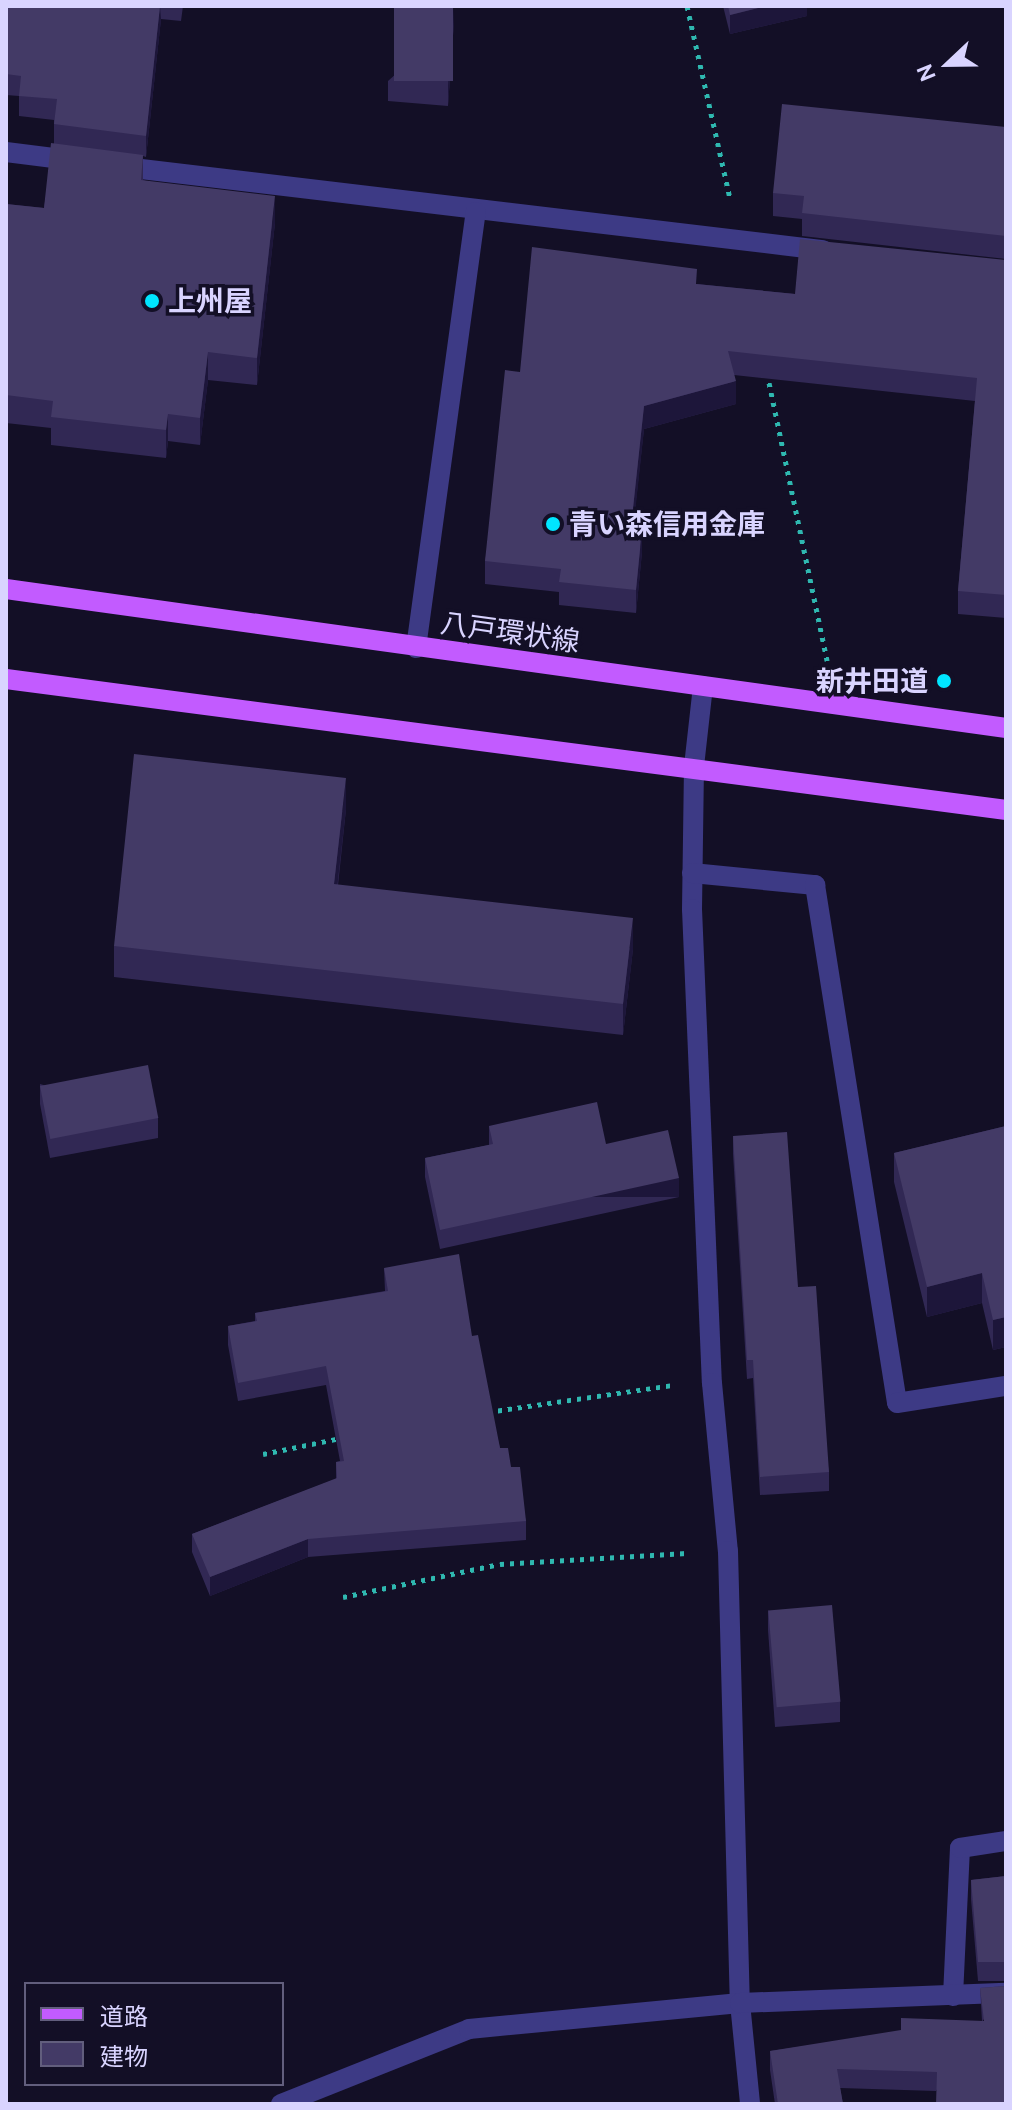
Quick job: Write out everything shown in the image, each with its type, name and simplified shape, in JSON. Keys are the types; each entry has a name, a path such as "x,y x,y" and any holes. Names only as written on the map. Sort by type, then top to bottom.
{"main road":[{"name":"八戸環状線","path":"6,589 1006,728"},
{"path":"6,679 365,729 694,766 1006,810"}],"street":[{"path":"6,152 476,212 849,253"},
{"path":"416,648 476,212"},
{"path":"703,686 694,766 692,873 712,1383 728,1551 740,2003 750,2104"},
{"path":"692,873 815,885 897,1403 1006,1386"},
{"path":"953,1996 960,1848 1006,1841"},
{"path":"281,2104 469,2029 740,2003 1006,1993"}],"path":[{"path":"687,6 739,240"},
{"path":"765,362 828,666"},
{"path":"475,1415 629,1388 712,1383"},
{"path":"263,1454 354,1435"},
{"path":"343,1597 500,1564 728,1551"}],"building":[{"path":"6,6 160,6 146,136 54,124 57,99 19,96 21,76 6,74"},
{"path":"394,6 453,6 453,81 394,81"},
{"path":"728,6 766,6 730,15"},
{"path":"782,104 1006,127 1006,236 802,213 804,196 773,193"},
{"name":"上州屋","path":"51,143 143,155 141,180 275,196 257,358 208,352 200,418 168,414 166,430 51,417 53,401 6,395 6,204 44,208"},
{"path":"800,239 1006,260 1006,595 958,591 977,378 728,351 736,381 644,406 631,527 642,529 636,590 559,582 561,569 485,561 505,370 520,372 532,247 697,269 696,284 795,294"},
{"path":"134,754 346,778 334,884 633,918 623,1004 114,946"},
{"path":"148,1065 158,1118 50,1139 40,1086"},
{"path":"597,1102 606,1144 668,1130 679,1178 440,1230 425,1158 493,1144 489,1126"},
{"path":"1006,1126 1006,1317 993,1320 982,1273 927,1287 894,1153"},
{"path":"787,1132 798,1287 816,1286 829,1472 760,1477 753,1360 747,1360 733,1136"},
{"path":"459,1254 472,1336 478,1335 500,1448 508,1448 511,1467 520,1467 526,1521 308,1539 210,1577 192,1534 337,1478 336,1462 344,1461 326,1366 238,1383 228,1326 257,1321 255,1313 388,1291 384,1268"},
{"path":"832,1605 840,1702 777,1707 768,1611"},
{"path":"1006,1876 1006,1962 978,1962 971,1880"},
{"path":"1006,1986 1006,2104 936,2104 937,2072 837,2069 843,2104 778,2104 770,2051 901,2030 901,2018 984,2021 980,1988"}],"place":[{"name":"上州屋","path":"152,301"},
{"name":"青い森信用金庫","path":"553,524"},
{"name":"新井田道","path":"944,681"}]}
